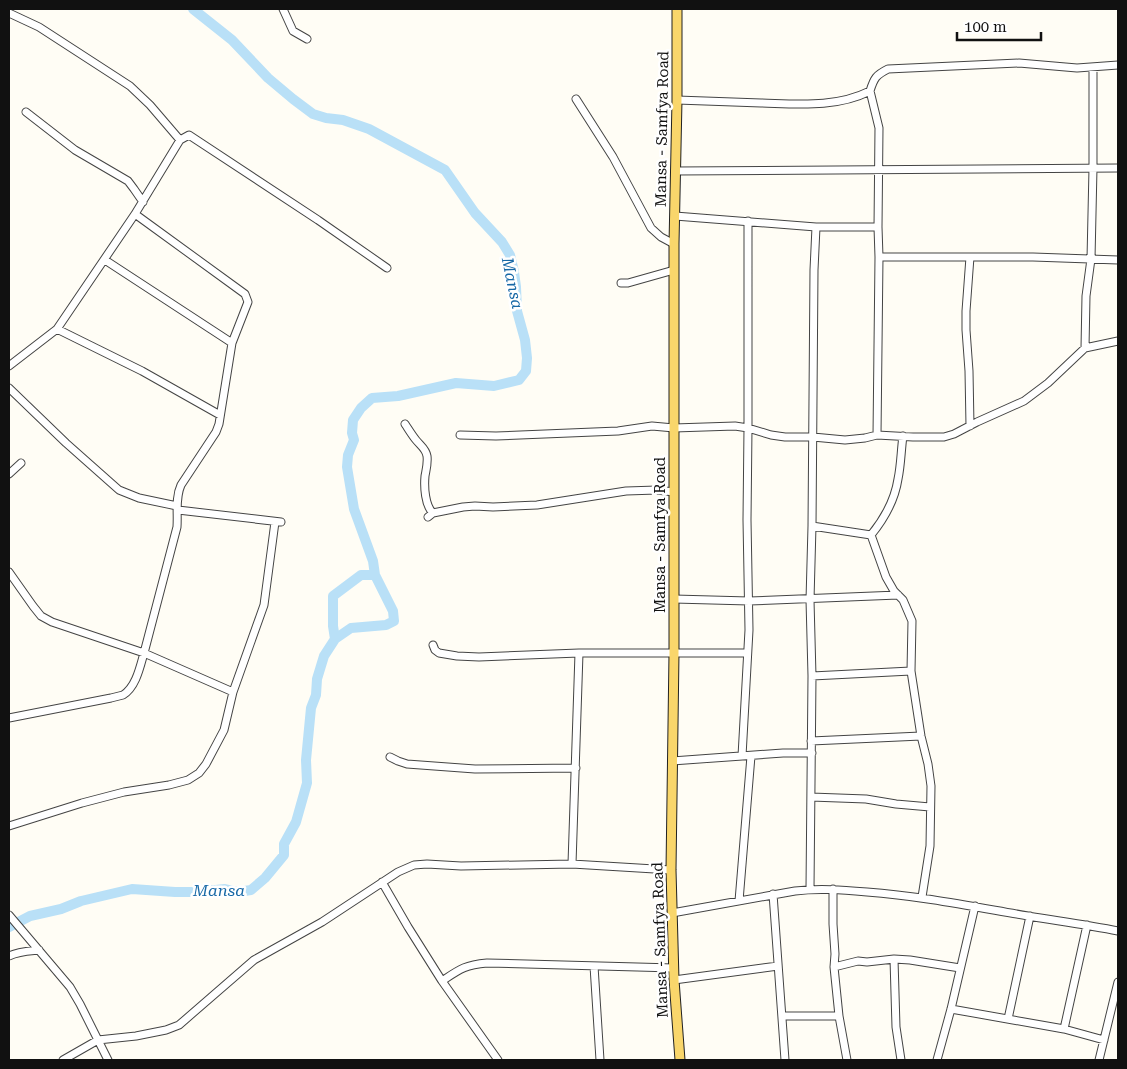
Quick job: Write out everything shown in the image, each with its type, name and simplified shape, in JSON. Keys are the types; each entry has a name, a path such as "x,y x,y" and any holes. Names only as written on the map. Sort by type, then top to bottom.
{"main road":[{"name":"Mansa - Samfya Road","path":"677,9 671,870 674,980 680,1060"}],"street":[{"path":"283,9 293,31 307,40"},
{"path":"9,13 38,27 130,86 150,105 180,140"},
{"path":"877,435 879,128 870,91 874,79 879,73 888,69 1019,63 1077,68 1118,65"},
{"path":"1085,348 1086,296 1091,259 1093,67"},
{"path":"677,100 804,104 831,103 857,97 870,91"},
{"path":"576,99 613,157 651,228 661,237 674,244"},
{"path":"26,112 75,150 128,181 143,202"},
{"path":"9,366 57,329 136,214 180,140 190,135 387,268"},
{"path":"675,171 1118,168"},
{"path":"9,718 122,695 131,688 140,669 177,527 177,496 181,485 216,432 219,424 232,343 248,302 245,294 136,214"},
{"path":"675,216 816,227 878,227"},
{"path":"742,756 749,630 747,520 748,221"},
{"path":"810,889 812,676 810,600 816,227"},
{"path":"879,257 1033,257 1118,260"},
{"path":"970,257 966,311 970,426"},
{"path":"105,260 232,343"},
{"path":"621,283 628,283 674,270"},
{"path":"57,329 142,371 220,415"},
{"path":"460,435 496,436 618,431 652,426 674,428 734,426 785,437 845,440 877,435 944,436 954,434 1024,401 1048,383 1085,348 1118,341"},
{"path":"9,388 66,443 119,490 139,498 177,508 278,522 264,604 233,692 224,730 199,774 188,780 169,785 124,792 82,803 9,826"},
{"path":"405,424 417,442 424,448 428,458 425,478 431,516 463,507 502,507 552,503 626,491 657,490 674,492"},
{"path":"872,535 893,498 898,480 903,436"},
{"path":"9,474 21,463"},
{"path":"812,526 872,535"},
{"path":"872,535 886,577 903,600 912,621 911,671 931,786 930,846 922,897"},
{"path":"9,572 41,616 52,622 144,653 233,692"},
{"path":"674,599 810,600 898,595"},
{"path":"433,645 439,654 479,657 579,654 747,653"},
{"path":"572,864 579,654"},
{"path":"812,676 911,671"},
{"path":"811,741 921,736"},
{"path":"672,761 812,753"},
{"path":"739,901 751,756"},
{"path":"390,757 407,764 466,768 576,768"},
{"path":"811,797 866,799 930,807"},
{"path":"63,1060 98,1040 136,1036 166,1030 179,1025 254,960 322,922 398,872 414,865 572,864 671,870"},
{"path":"382,882 442,981 498,1060"},
{"path":"672,913 773,894 810,889 833,889 922,897 1118,931"},
{"path":"833,889 834,967 846,1060"},
{"path":"773,894 785,1060"},
{"path":"936,1060 951,1009 975,906"},
{"path":"9,915 70,986 108,1060"},
{"path":"1008,1019 1030,916"},
{"path":"1064,1029 1087,925"},
{"path":"9,956 25,951 39,950"},
{"path":"834,967 858,961 894,959 960,968"},
{"path":"894,959 896,1027 901,1060"},
{"path":"442,981 459,970 474,964 487,963 674,968"},
{"path":"594,966 600,1060"},
{"path":"674,980 778,966"},
{"path":"1099,1060 1118,982"},
{"path":"951,1009 1064,1029 1104,1040"},
{"path":"782,1016 839,1016"}],"waterway":[{"name":"Mansa","path":"9,927 30,916 132,889 175,892 225,889 238,892 251,890 265,878 284,855 284,844 296,822 307,783 306,760 311,708 316,695 317,679 324,656 335,639 351,628 386,625 394,621 393,611 375,575 373,561 354,509 347,467 348,455 354,440 352,433 353,420 361,408 372,398 398,396 456,383 494,386 519,380 526,371 525,340 517,311 516,287 510,255 502,242 475,213 445,170 369,129 343,120 313,114 268,78 232,40 193,9"},
{"name":"Mansa","path":"335,639 333,596 361,575 375,575"}]}
